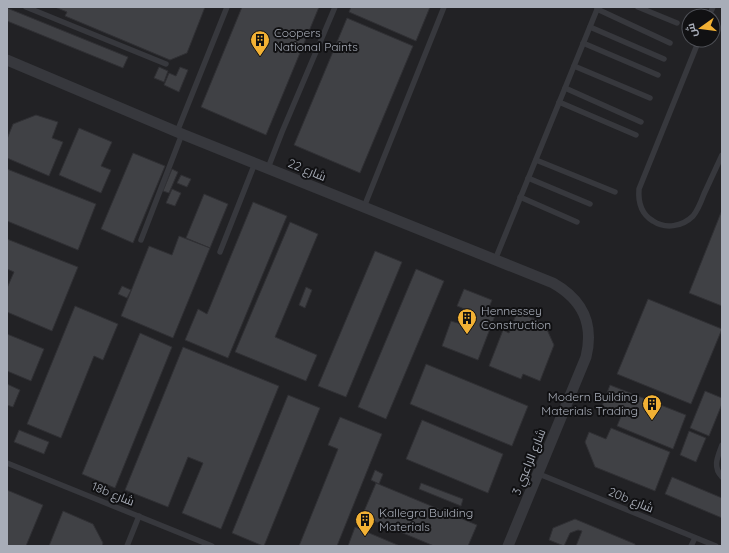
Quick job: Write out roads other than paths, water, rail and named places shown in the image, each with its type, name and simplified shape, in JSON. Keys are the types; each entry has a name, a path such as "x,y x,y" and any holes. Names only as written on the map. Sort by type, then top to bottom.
{"street":[{"name":"شارع 22","path":"7,61 363,208 553,283 562,288 576,301 586,318"},
{"name":"شارع الراعبي 3","path":"508,546 586,357 589,348 589,328 586,318"}],"lane":[{"path":"26,7 166,64"},
{"path":"141,240 228,7"},
{"path":"268,168 334,7"},
{"path":"363,208 444,7"},
{"path":"638,7 678,23"},
{"path":"494,260 598,8 670,43"},
{"path":"590,27 664,59"},
{"path":"583,43 658,75"},
{"path":"696,48 639,189 639,202 645,214 655,223 661,225 675,226 688,221 697,210 722,154"},
{"path":"574,66 650,98"},
{"path":"565,88 641,122"},
{"path":"559,102 636,135"},
{"path":"536,160 615,192"},
{"path":"220,252 255,164"},
{"path":"528,178 590,204"},
{"path":"520,197 577,222"},
{"path":"722,445 716,461 716,466 722,477"},
{"name":"18b شارع","path":"7,463 212,546"},
{"name":"20b شارع","path":"539,474 716,546"},
{"path":"127,546 139,516"},
{"path":"692,546 695,538"}],"place":[{"name":"Coopers National Paints","path":"260,57"},
{"name":"Hennessey Construction","path":"467,335"},
{"name":"Modern Building Materials Trading","path":"652,421"},
{"name":"Kallegra Building Materials","path":"365,537"}]}
